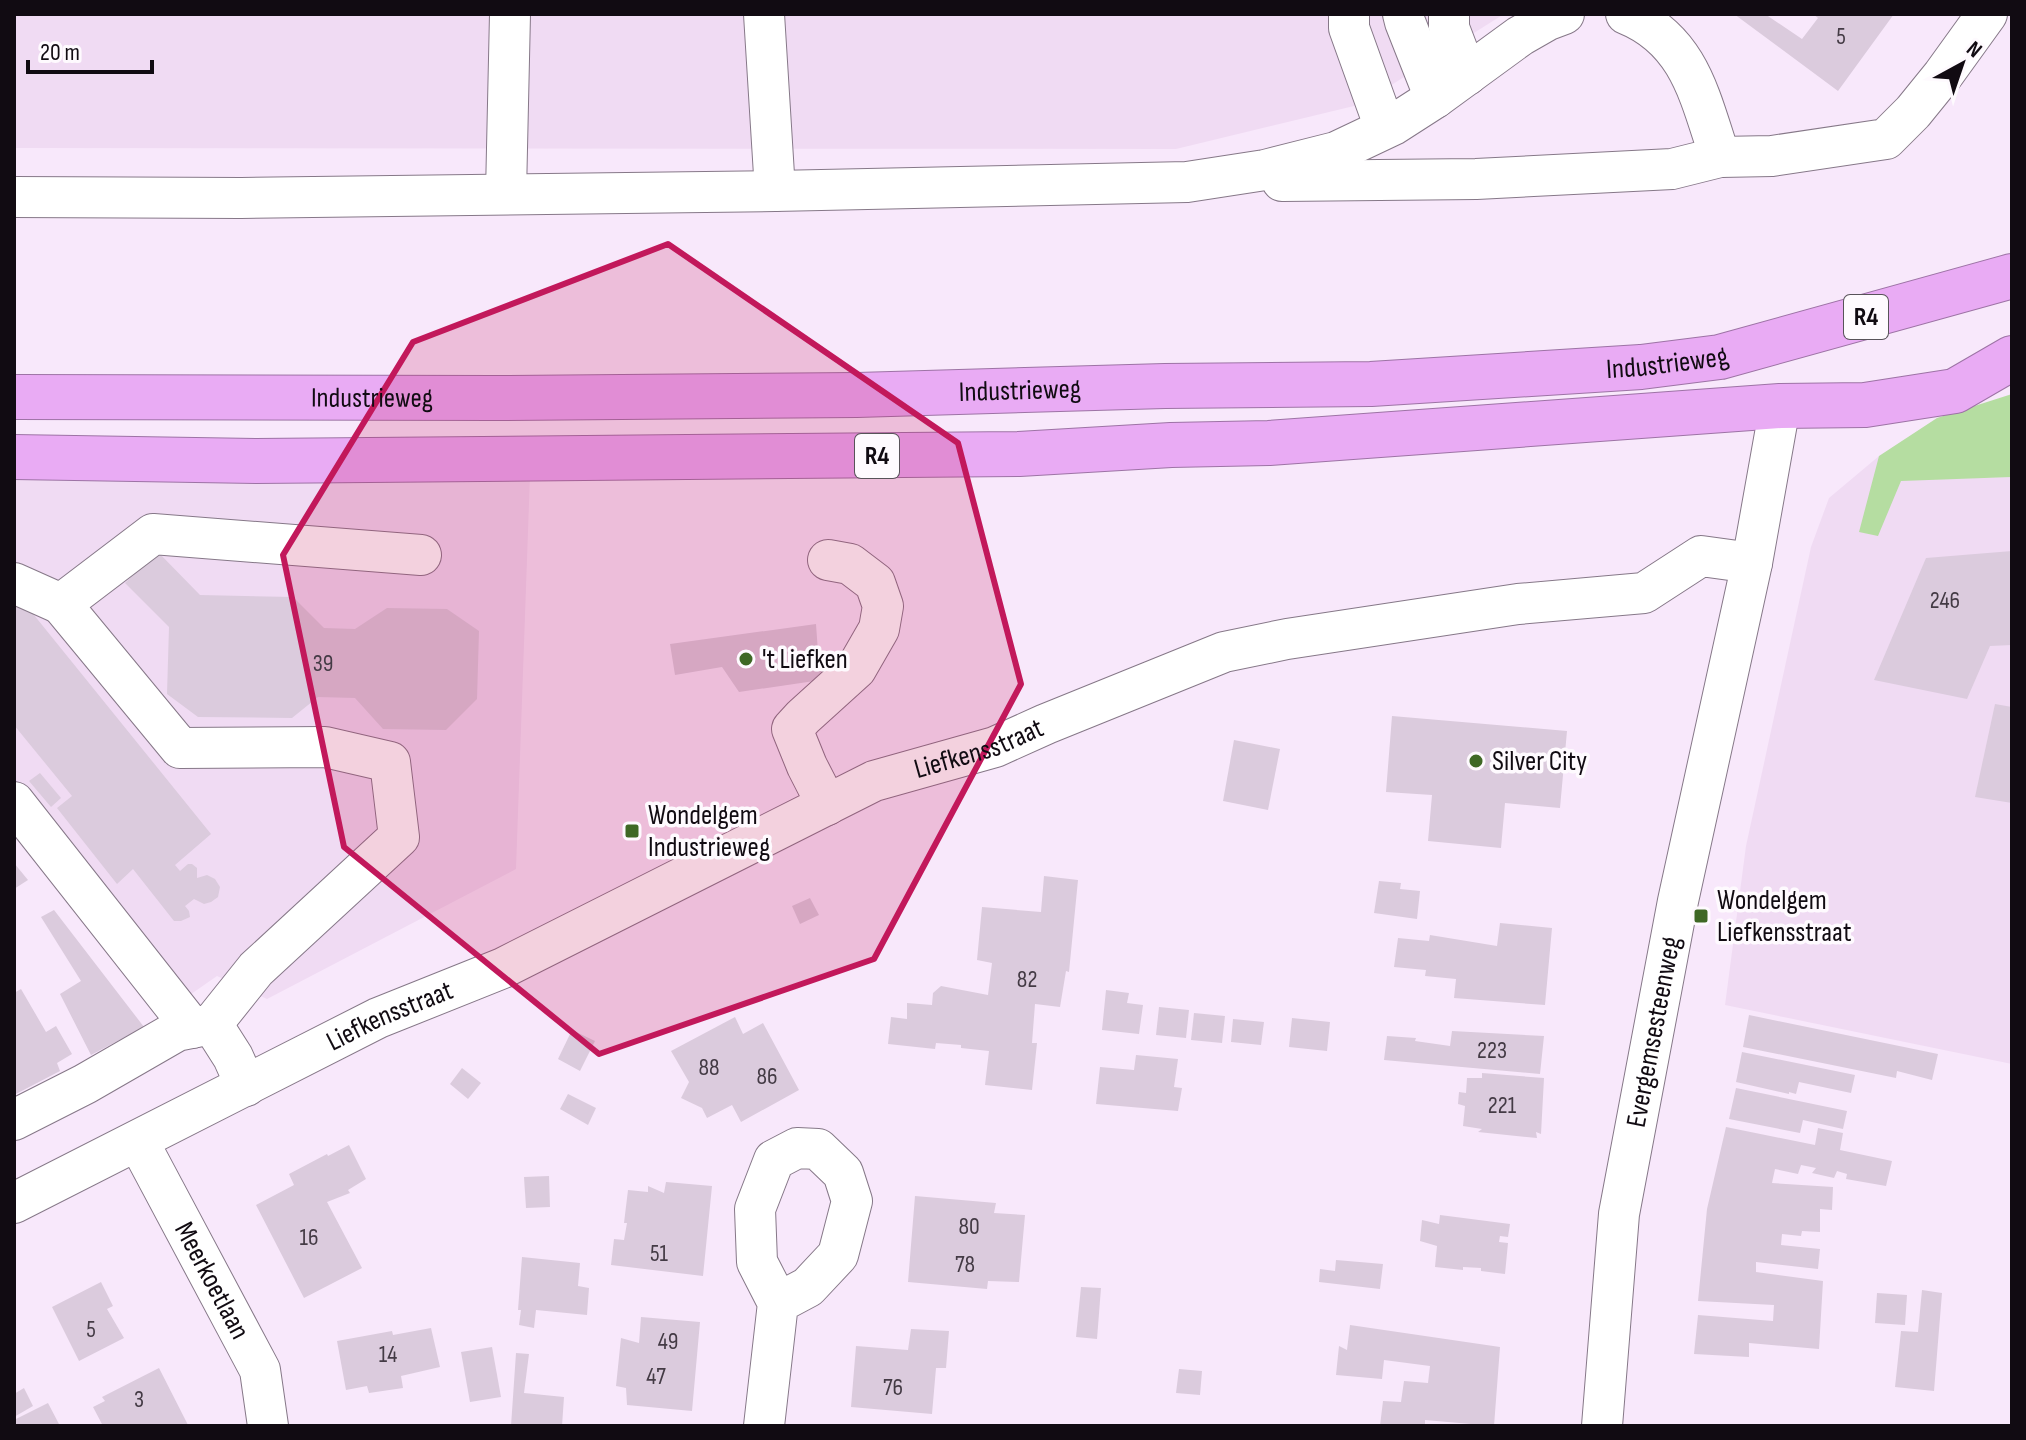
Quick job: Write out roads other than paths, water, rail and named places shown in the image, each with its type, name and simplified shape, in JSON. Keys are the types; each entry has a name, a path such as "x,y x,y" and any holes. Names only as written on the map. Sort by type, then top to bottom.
{"highway":[{"name":"Industrieweg","path":"14,397 857,395 1165,386 1371,384 1641,367 1720,357 2012,276"},
{"name":"Industrieweg","path":"14,457 256,461 1019,454 1269,443 1780,406 1865,405 1955,391 2012,358"}],"street":[{"path":"506,193 510,14"},
{"path":"764,14 775,191"},
{"path":"1349,14 1349,28 1385,128"},
{"path":"1403,14 1405,22 1451,87"},
{"path":"1449,14 1451,87"},
{"path":"1626,14 1645,22 1669,42 1691,73 1720,157"},
{"path":"14,197 241,198 775,191 1476,179 1672,169 1720,157 1772,156 1886,139 1943,75 1987,14"},
{"path":"1187,182 1265,170 1336,152 1385,128 1451,87 1552,16"},
{"name":"Evergemsesteenweg","path":"1602,1426 1619,1214 1678,901 1752,563 1780,406"},
{"path":"61,604 153,534 421,555"},
{"name":"Liefkensstraat","path":"14,1203 378,1018 503,968 874,781 995,747 1224,652 1287,639 1504,606 1644,593 1701,556 1752,563"},
{"path":"827,805 792,729 856,669 879,629 883,606 875,583 850,564 828,560"},
{"path":"14,583 61,604 180,748 325,747 390,762 399,837 256,969 202,1026 177,1031 85,1084 14,1120"},
{"path":"14,802 202,1026 233,1057 246,1086"},
{"name":"Meerkoetlaan","path":"138,1141 260,1370 268,1426"},
{"path":"764,1426 778,1303"}],"place":[{"name":"'t Liefken","path":"746,659"},
{"name":"Silver City","path":"1476,761"},
{"name":"Wondelgem Industrieweg","path":"632,831"},
{"name":"Wondelgem Liefkensstraat","path":"1701,916"}]}
